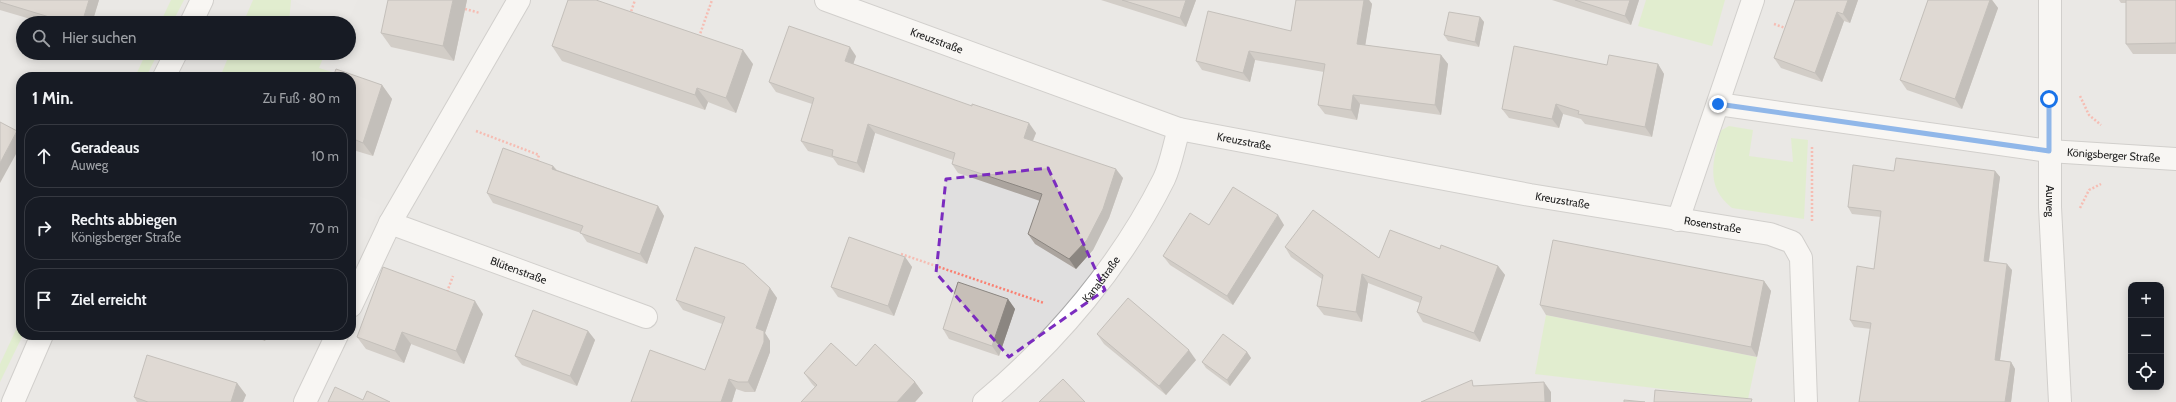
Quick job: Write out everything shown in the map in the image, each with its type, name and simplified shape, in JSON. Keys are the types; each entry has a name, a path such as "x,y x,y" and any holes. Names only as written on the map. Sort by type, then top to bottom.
{"street":[{"path":"194,16 202,0"},
{"path":"356,295 390,223 519,0"},
{"name":"Kreuzstraße","path":"826,0 1179,129 1530,195 1678,220"},
{"name":"Rosenstraße","path":"1753,0 1678,220 1770,234 1792,242 1801,258"},
{"name":"Auweg","path":"2050,0 2050,207 2060,402"},
{"path":"166,72 172,60"},
{"name":"Königsberger Straße","path":"1718,104 1812,119 2049,151 2176,159"},
{"name":"Kanalstraße","path":"984,402 1020,372 1075,314 1122,251 1164,179 1179,129"},
{"name":"Blütenstraße","path":"390,223 646,317"},
{"path":"1801,258 1806,402"},
{"path":"13,402 40,340"},
{"path":"306,402 335,340"}],"path":[{"path":"627,21 634,0"},
{"path":"699,38 712,0"},
{"path":"1769,23 1794,31"},
{"path":"2079,91 2080,99 2089,115 2102,127"},
{"path":"1801,258 1812,245 1812,119"},
{"path":"449,121 539,155 535,166"},
{"path":"2080,216 2080,208 2090,190 2106,181"},
{"path":"901,254 1075,314"}],"highlighted area":[{"path":"1048,168 1105,290 1009,357 936,273 946,179"}],"shaded area":[{"path":"0,0 2176,0 2176,402 0,402"},
{"path":"291,0 358,0 351,16 326,16"},
{"path":"356,194 381,205 356,255"}],"green space":[{"path":"171,0 184,0 176,16 163,16"},
{"path":"253,0 291,0 290,16 246,16"},
{"path":"1646,0 1725,0 1712,46 1638,26"},
{"path":"143,60 154,60 148,72 137,72"},
{"path":"227,60 322,60 319,68 332,72 222,72"},
{"path":"1729,126 1753,130 1749,156 1793,162 1791,138 1808,140 1804,219 1732,208 1723,200 1717,191 1713,172 1715,153 1720,131"},
{"path":"1546,315 1757,357 1748,399 1535,374"},
{"path":"16,330 16,340 21,340 0,382 0,364"}],"building":[{"path":"0,0 89,0 84,16 46,16 0,2"},
{"path":"388,0 453,0 443,46 381,33"},
{"path":"568,0 596,0 743,50 726,98 697,88 695,95 552,46"},
{"path":"1122,0 1186,0 1180,18"},
{"path":"1296,0 1364,0 1357,44 1441,55 1435,105 1353,95 1351,110 1318,105 1325,64 1249,51 1243,73 1196,61 1208,11 1291,31"},
{"path":"1575,0 1630,0 1625,16"},
{"path":"1795,0 1848,0 1843,14 1837,12 1815,73 1774,58"},
{"path":"1928,0 1990,0 1955,99 1900,80"},
{"path":"2126,0 2176,0 2176,43 2126,44"},
{"path":"1449,12 1480,17 1475,42 1444,35"},
{"path":"789,26 850,47 845,61 972,106 972,104 1029,123 1024,138 1116,169 1103,209 1087,240 1069,259 1028,234 1042,194 952,164 955,153 868,124 857,163 832,156 833,150 801,141 814,98 769,82"},
{"path":"1514,46 1607,65 1609,55 1658,64 1645,127 1578,114 1579,111 1556,104 1552,119 1502,109"},
{"path":"336,69 345,72 335,72"},
{"path":"356,76 382,85 363,143 356,140"},
{"path":"0,122 16,130 16,133 0,163"},
{"path":"503,148 553,166 552,169 658,206 640,254 580,233 583,226 487,193"},
{"path":"1896,158 1995,171 1984,261 2007,264 1995,360 2011,362 2005,402 1859,402 1871,323 1850,320 1857,266 1874,269 1881,211 1848,207 1853,165 1894,171"},
{"path":"1233,187 1278,215 1227,296 1163,256 1190,213 1209,225"},
{"path":"1313,210 1379,258 1390,230 1440,249 1441,245 1498,266 1474,333 1417,312 1422,297 1362,274 1356,312 1317,306 1323,275 1285,247"},
{"path":"849,237 905,257 888,306 831,287"},
{"path":"1553,240 1764,281 1751,347 1540,305"},
{"path":"695,247 744,264 770,288 756,328 764,331 764,342 748,382 738,382 729,379 721,402 631,402 650,350 705,370 725,317 676,300"},
{"path":"383,267 475,301 456,351 402,332 395,351 357,337"},
{"path":"958,282 1008,299 992,346 943,329"},
{"path":"1128,298 1189,350 1159,386 1097,334"},
{"path":"533,310 588,331 570,376 515,356"},
{"path":"1223,334 1247,352 1227,380 1202,362"},
{"path":"831,343 856,366 875,344 915,382 897,402 801,402 817,385 804,373"},
{"path":"147,355 237,383 231,402 148,402 134,397"},
{"path":"1063,379 1085,402 1039,402"},
{"path":"1472,380 1473,386 1544,382 1545,402 1421,402"},
{"path":"335,387 363,400 367,391 390,402 328,402"},
{"path":"1655,390 1752,399 1751,402 1654,402"},
{"path":"1624,400 1645,402 1624,402"}],"route":[{"path":"1718,104 1812,119 2049,151 2049,99"}]}
